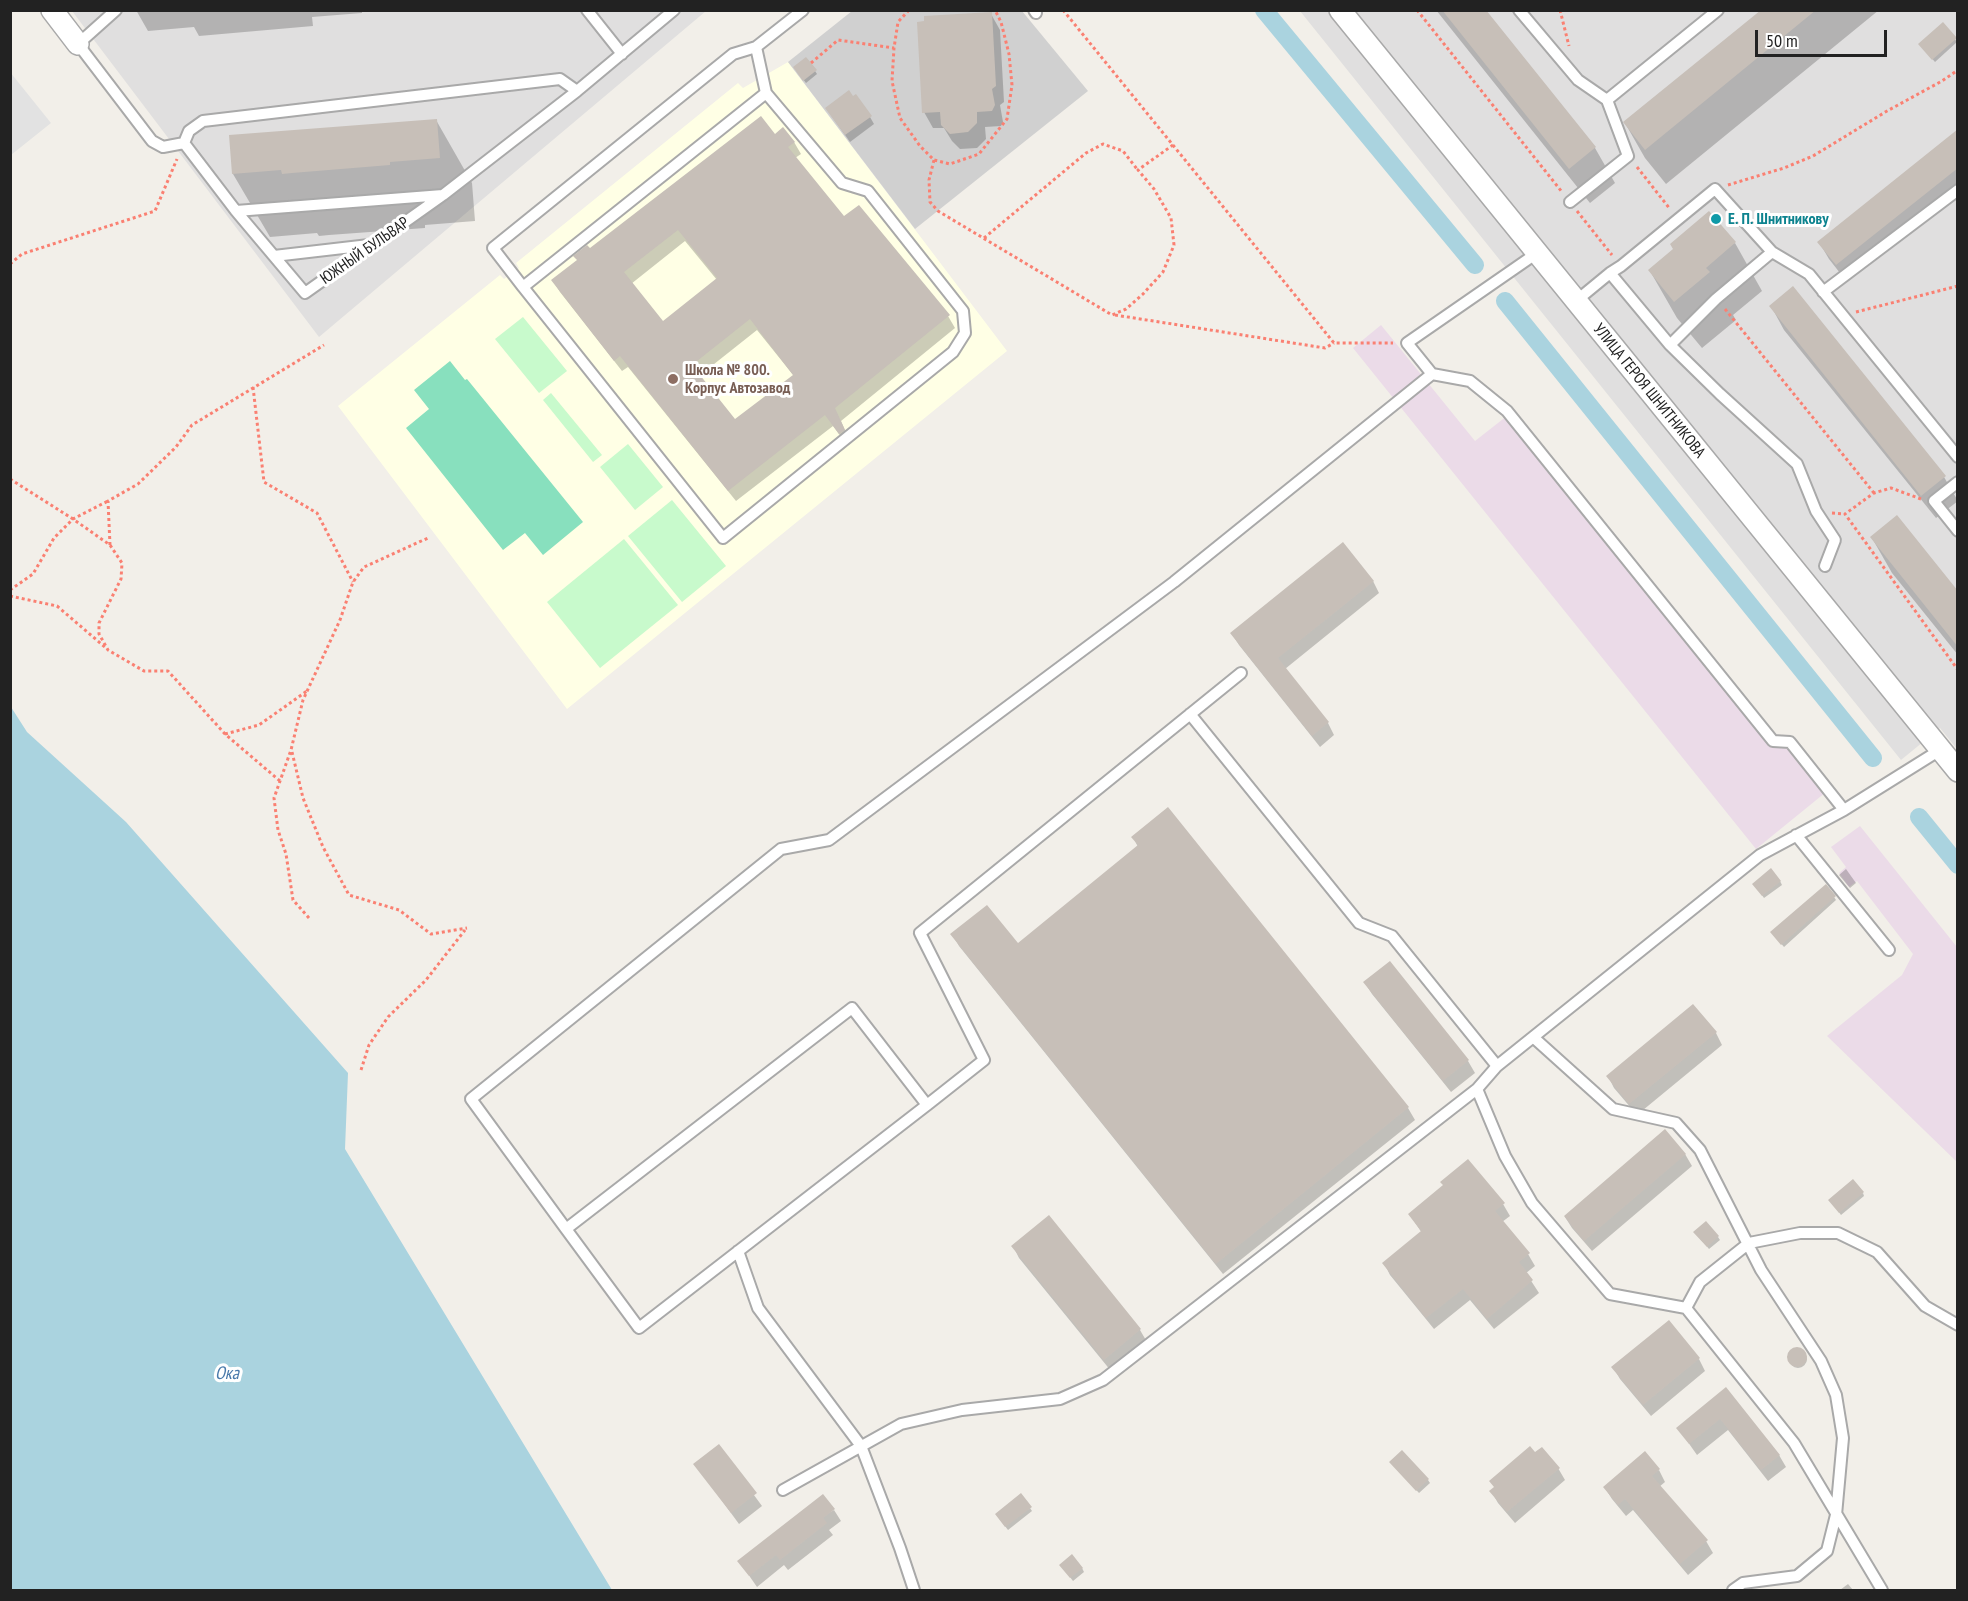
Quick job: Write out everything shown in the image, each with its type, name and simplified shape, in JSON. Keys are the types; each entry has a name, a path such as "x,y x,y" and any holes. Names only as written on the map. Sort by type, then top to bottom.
{"street":[{"path":"52,10 78,44"},
{"name":"УЛИЦА ГЕРОЯ ШНИТНИКОВА","path":"1340,10 1958,771"}],"lane":[{"path":"116,10 104,14 78,44 152,141 163,147 184,143 189,131 203,121 560,79 577,91"},
{"path":"587,10 622,54"},
{"name":"ЮЖНЫЙ БУЛЬВАР","path":"184,143 236,211 305,293 443,195 577,91 675,10"},
{"path":"756,47 766,93 842,183 868,191 963,311 965,333 953,352 723,538 493,248 733,54 756,47 803,10"},
{"path":"1520,10 1578,80 1607,100 1628,156 1570,202"},
{"path":"1607,100 1718,10"},
{"path":"523,287 766,93"},
{"path":"1576,301 1715,189 1772,252 1809,274 1958,457"},
{"path":"1823,292 1958,190"},
{"path":"236,211 443,195"},
{"path":"274,256 372,245"},
{"path":"1670,345 1716,299 1772,252"},
{"path":"1537,253 1407,343 1432,374 1470,381 1508,411 1773,741 1790,742 1844,810"},
{"path":"1610,273 1670,345 1797,464 1816,511 1835,540 1826,566"},
{"path":"1241,673 920,933 984,1060 639,1328 471,1099 781,849 829,840 1174,582 1432,374"},
{"path":"1958,482 1934,501 1958,531"},
{"path":"1190,714 1359,923 1392,936 1497,1066"},
{"path":"783,1490 901,1424 962,1410 1059,1400 1103,1380 1477,1089 1497,1066 1760,855 1844,810 1940,750"},
{"path":"1796,836 1889,950"},
{"path":"566,1229 852,1008 927,1105"},
{"path":"1533,1037 1613,1108 1676,1123 1700,1150 1761,1270 1821,1361 1836,1395 1843,1438 1836,1515 1827,1551 1797,1576 1743,1583 1733,1590"},
{"path":"1477,1089 1504,1156 1532,1203 1610,1294 1686,1308 1794,1443 1882,1590"},
{"path":"1686,1308 1700,1282 1749,1244 1800,1233 1838,1233 1877,1252 1925,1306 1958,1325"},
{"path":"738,1251 758,1308 861,1446 914,1590"}],"path":[{"path":"909,10 898,22 894,48 892,81 900,118 920,147 934,160 950,164 979,154 1007,119 1012,85 1010,64 1001,22 995,10"},
{"path":"1063,10 1334,343"},
{"path":"1417,10 1509,125"},
{"path":"811,63 838,40 894,48"},
{"path":"1715,189 1784,168 1813,156 1958,70"},
{"path":"10,264 22,254 154,211 184,143"},
{"path":"984,238 1086,153 1104,144 1123,151 1154,189 1171,218 1174,245 1163,272 1126,309 1112,315"},
{"path":"1138,170 1173,145"},
{"path":"1628,156 1678,219"},
{"path":"934,160 929,180 930,202 938,211 1112,315 1325,348 1334,343 1407,343"},
{"path":"1843,316 1958,286"},
{"path":"1716,299 1874,493"},
{"path":"10,590 33,574 54,538 73,519 138,484 176,447 192,424 324,345"},
{"path":"253,387 264,482 317,513 353,582"},
{"path":"10,479 110,545 122,564 121,579 99,623 99,634 108,650"},
{"path":"1941,496 1919,499 1892,488 1874,493 1845,514 1958,670"},
{"path":"108,501 110,545"},
{"path":"309,918 293,900 286,854 278,830 274,798 291,750 303,700 340,620 353,582 364,567 428,538"},
{"path":"10,596 57,606 108,650 144,671 168,670 225,734 280,781"},
{"path":"225,734 259,725 308,691"},
{"path":"291,750 303,798 319,837 350,895 399,910 431,934 466,928 426,980 388,1017 369,1045 361,1070"}],"shaded area":[{"path":"72,11 706,11 319,337"},
{"path":"852,11 1022,11 1088,91 915,229 788,62"},
{"path":"1300,11 1957,11 1957,749 1940,728 1901,760"},
{"name":"Школа № 800. Корпус Автозавод","path":"788,62 1007,351 567,709 338,406 500,275 504,279 519,268 516,263 738,83 743,88"},
{"path":"10,72 51,123 11,155 10,155"},
{"path":"1381,325 1475,441 1512,412 1780,746 1790,738 1831,788 1756,849 1353,348"},
{"path":"1860,826 1957,947 1957,1162 1827,1036 1902,975 1913,954 1857,881 1849,887 1839,873 1846,867 1831,847"}],"green space":[{"path":"523,317 567,371 539,393 495,339"},
{"path":"450,361 583,522 543,555 525,533 503,550 406,428 429,409 414,390"},
{"path":"551,393 602,455 593,462 543,400"},
{"path":"628,444 663,487 635,510 600,467"},
{"path":"672,500 726,566 682,602 628,536"},
{"path":"624,539 678,605 600,668 547,602"}],"water":[{"name":"Ока","path":"11,707 27,732 126,822 348,1073 345,1149 612,1590 11,1590"}],"building":[{"path":"1442,10 1486,10 1596,147 1569,169"},
{"path":"1761,10 1816,10 1645,150 1623,122"},
{"path":"992,12 996,86 992,89 995,105 992,111 977,112 977,123 968,132 950,134 941,125 940,112 922,113 917,22 924,21 924,16"},
{"path":"1943,22 1957,38 1932,60 1918,44"},
{"path":"806,57 817,70 803,81 793,67"},
{"path":"849,90 853,96 856,94 872,116 845,135 825,108"},
{"path":"761,116 775,134 783,127 795,142 788,147 844,216 859,205 950,315 835,408 845,430 839,434 825,415 728,491 620,356 614,361 551,280 577,260 573,256 587,245 590,248","holes":["678,230 717,278 663,321 624,272","750,319 793,375 735,419 692,365"]},
{"path":"437,119 440,158 390,162 390,165 282,174 281,170 232,174 229,135"},
{"path":"1958,129 1958,168 1836,265 1817,242"},
{"path":"1709,211 1736,242 1706,268 1710,272 1674,302 1648,270 1673,249 1670,244"},
{"path":"1793,286 1946,476 1921,496 1769,306"},
{"path":"1897,515 1958,591 1958,647 1870,537"},
{"path":"1343,542 1374,581 1278,658 1329,722 1312,736 1230,633"},
{"path":"1168,807 1409,1107 1216,1264 950,934 987,905 1018,943 1138,845 1131,837"},
{"path":"1771,868 1781,881 1762,896 1752,884"},
{"path":"1826,884 1836,896 1781,945 1770,932"},
{"path":"1390,961 1469,1060 1443,1081 1363,982"},
{"path":"1693,1004 1717,1032 1629,1104 1606,1076"},
{"path":"1665,1129 1686,1154 1584,1241 1564,1216"},
{"path":"1468,1159 1505,1203 1495,1211 1530,1253 1519,1262 1533,1280 1487,1319 1463,1289 1426,1318 1382,1263 1421,1231 1408,1214 1443,1185 1440,1182"},
{"path":"1853,1179 1864,1192 1839,1213 1828,1200"},
{"path":"1049,1215 1141,1329 1104,1360 1011,1246"},
{"path":"1706,1221 1719,1236 1707,1247 1693,1232"},
{"path":"1669,1320 1700,1358 1643,1405 1611,1367"},
{"path":"1797,1347 1804,1350 1807,1357 1804,1364 1797,1367 1790,1364 1787,1357 1790,1350"},
{"path":"1726,1387 1780,1455 1761,1470 1720,1419 1689,1444 1676,1428"},
{"path":"719,1444 757,1493 731,1513 693,1464"},
{"path":"1530,1446 1535,1452 1542,1447 1560,1468 1507,1512 1489,1491 1494,1487 1489,1481"},
{"path":"1402,1450 1429,1479 1416,1491 1389,1462"},
{"path":"1645,1451 1660,1469 1652,1476 1708,1540 1680,1564 1625,1499 1618,1505 1603,1487"},
{"path":"1021,1493 1032,1507 1005,1527 995,1514"},
{"path":"823,1494 835,1509 823,1518 827,1523 780,1560 776,1555 749,1576 737,1561"},
{"path":"1072,1554 1083,1568 1070,1578 1059,1565"}],"waterway":[{"path":"1264,10 1475,265"},
{"path":"1505,301 1873,758"},
{"path":"1919,817 1958,865"}],"place":[{"name":"Е. П. Шнитникову","path":"1716,219"},
{"name":"Школа № 800. Корпус Автозавод","path":"673,379"}]}
